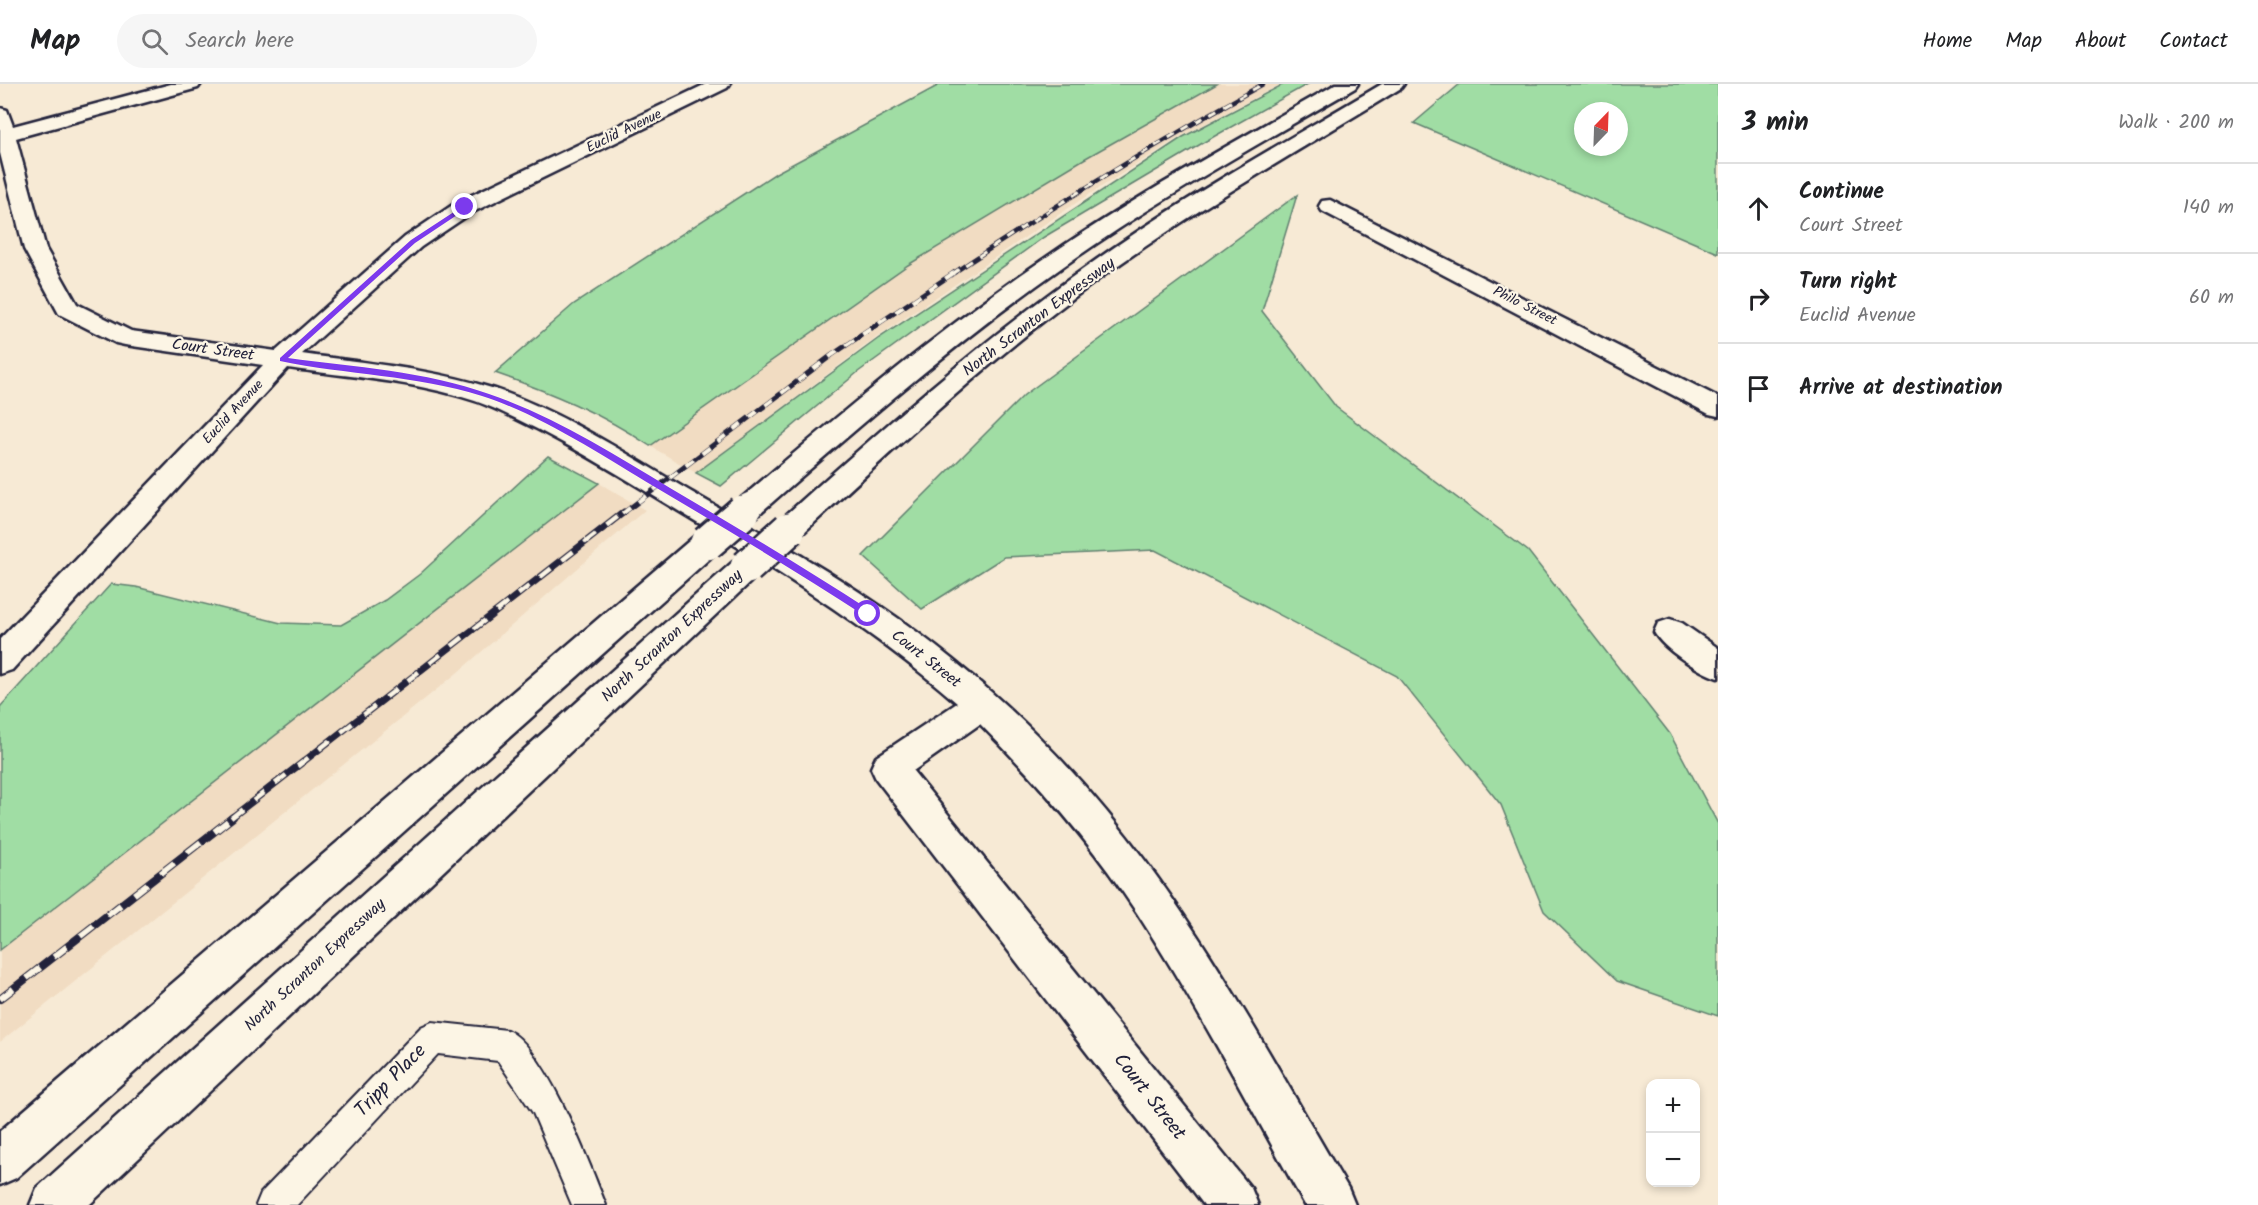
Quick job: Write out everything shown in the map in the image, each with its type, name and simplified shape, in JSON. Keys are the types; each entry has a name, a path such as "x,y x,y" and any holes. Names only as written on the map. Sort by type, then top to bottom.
{"main road":[{"path":"2,128 192,84"},
{"name":"Euclid Avenue","path":"0,661 282,359 413,242 465,207 721,84"},
{"name":"North Scranton Expressway","path":"0,1162 707,543 844,424 920,362 1040,272 1121,218 1349,84"},
{"name":"North Scranton Expressway","path":"54,1205 747,567 957,379 1028,321 1092,274 1215,193 1395,84"},
{"name":"Court Street","path":"2,128 35,249 68,309 125,338 395,374 455,386 505,403 596,448 807,574 906,642 982,704 1042,763 1094,824 1150,899 1206,988 1331,1205"},
{"name":"Philo Street","path":"1330,206 1718,408"},
{"path":"1670,632 1718,665"},
{"name":"Court Street","path":"982,704 889,768 1234,1205"}],"lane":[{"name":"Tripp Place","path":"273,1205 432,1038 507,1046 545,1101 589,1205"}],"shaded area":[{"path":"1217,84 1281,84 1180,137 1079,201 874,339 696,473 650,446 908,265 1084,159"},
{"path":"599,483 645,510 457,673 0,1042 0,950"}],"green space":[{"path":"941,84 1217,84 1084,159 908,265 650,446 613,423 575,404 495,373 574,304 776,173"},
{"path":"1284,84 1308,84 1206,141 1044,237 858,372 721,486 696,473 879,338 1183,137"},
{"path":"1460,84 1718,84 1718,253 1414,123"},
{"path":"1297,195 1262,311 1336,407 1528,551 1670,734 1718,824 1718,1016 1617,981 1544,911 1501,805 1397,676 1155,550 1004,557 922,609 863,556 1024,395"},
{"path":"548,456 599,483 0,950 0,707 111,584 136,587 281,623 341,625 385,600 420,574"}],"railway":[{"path":"953,273 1106,176 1263,84"},
{"path":"622,514 832,355 953,273"},
{"path":"231,818 624,512"},
{"path":"0,999 233,817"}],"route":[{"path":"465,207 413,242 282,359 425,379 485,395 515,407 596,448 807,574 868,614"}]}
